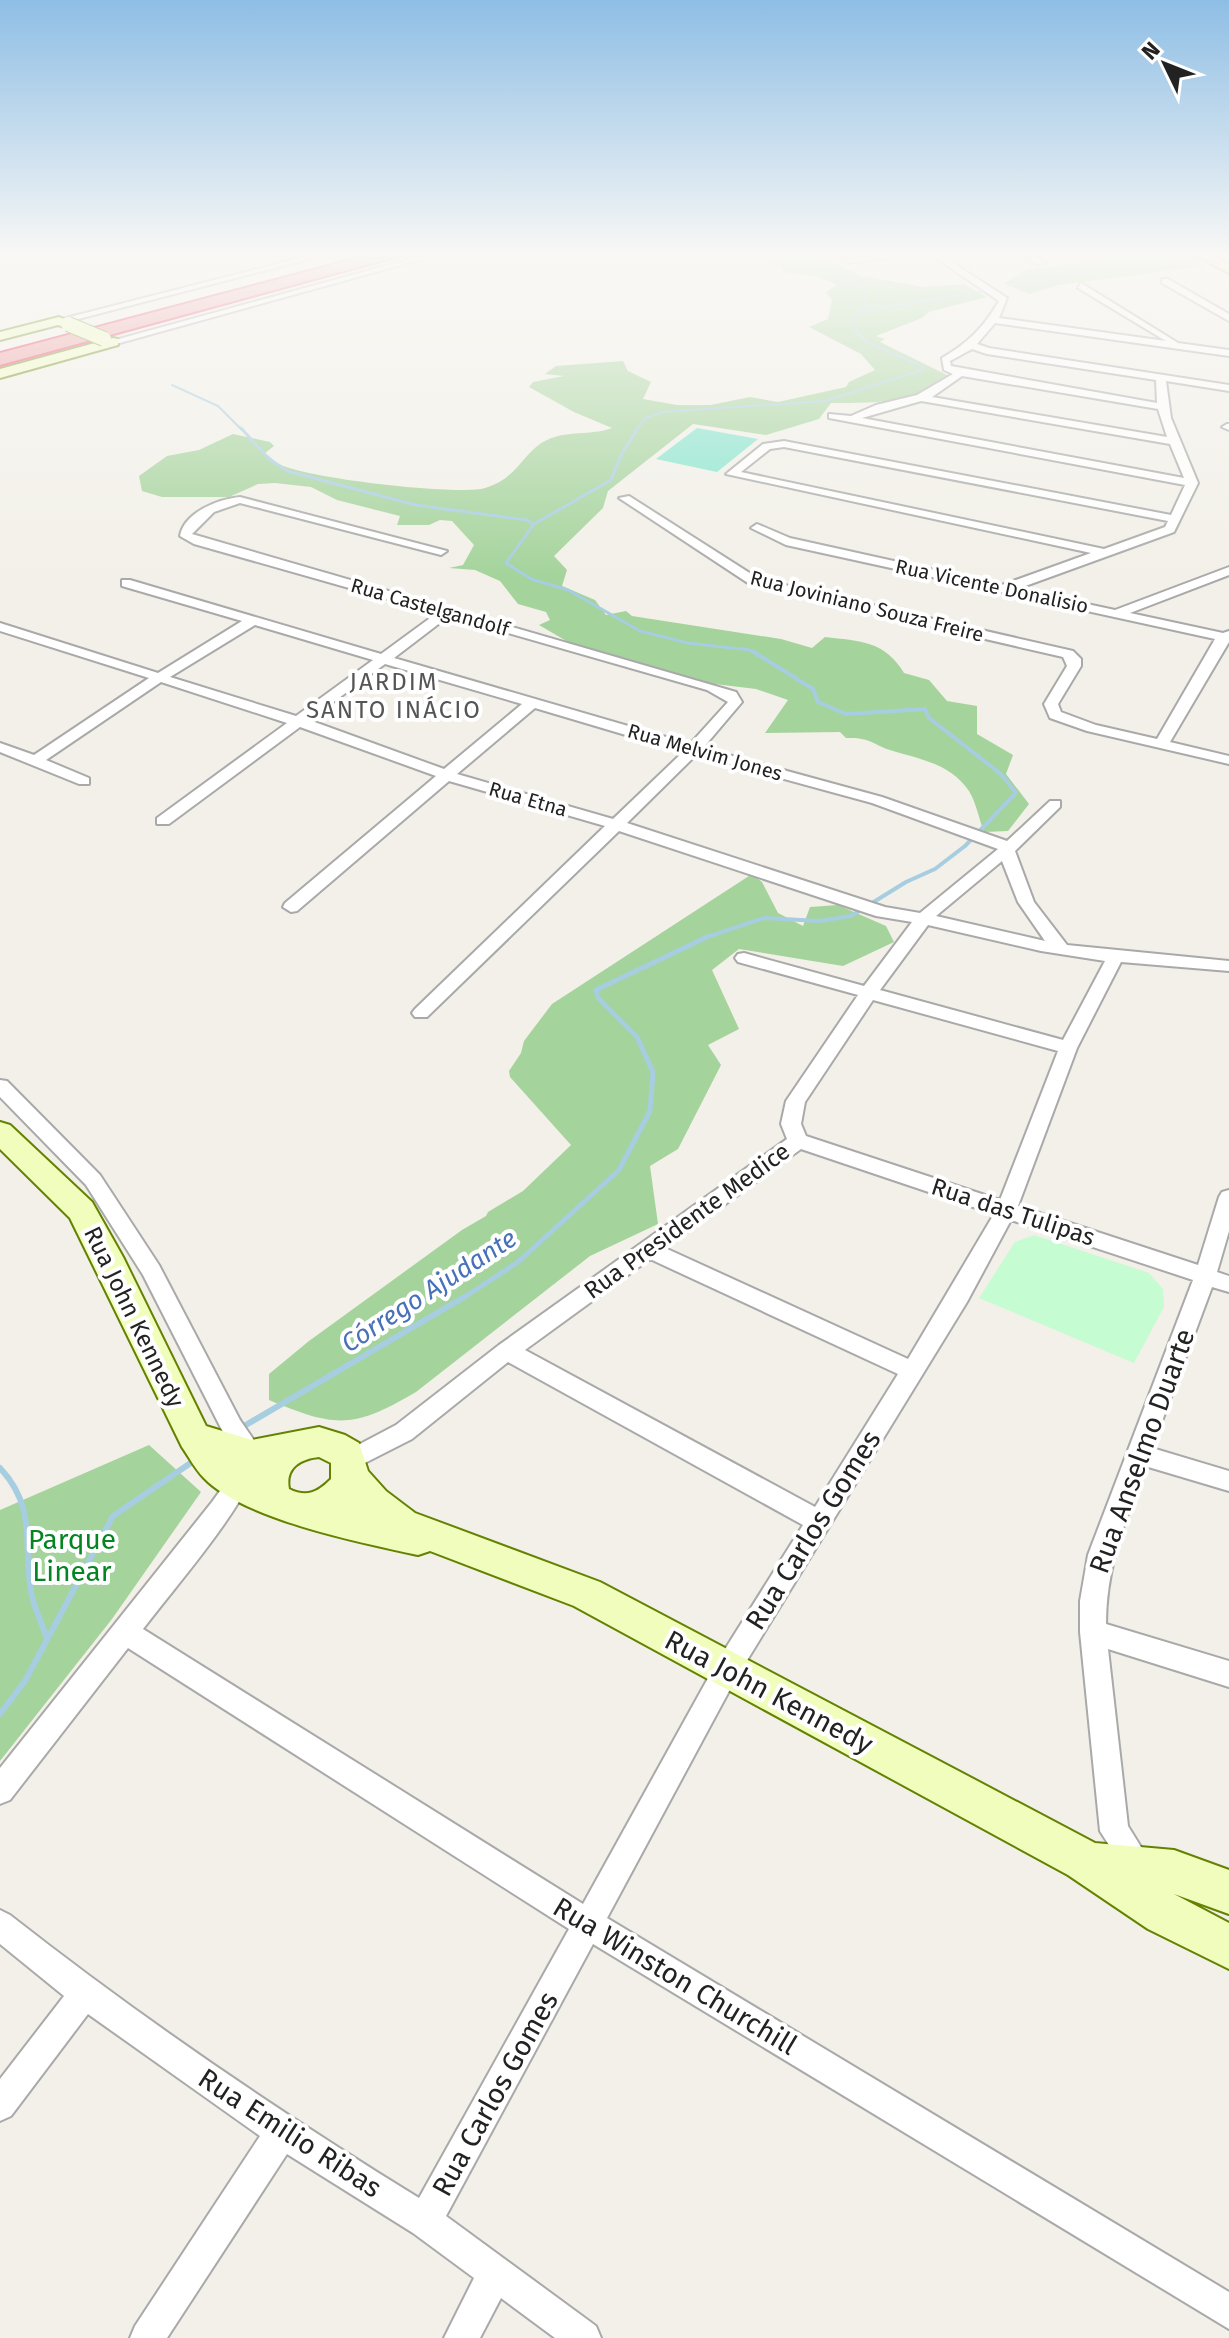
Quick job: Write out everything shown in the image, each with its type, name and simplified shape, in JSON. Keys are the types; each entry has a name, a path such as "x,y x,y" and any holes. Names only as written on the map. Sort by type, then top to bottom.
{"street":[{"path":"0,374 39,362"},
{"path":"946,362 947,368 960,373 1163,407"},
{"path":"1059,362 1229,388"},
{"path":"851,420 867,412 923,398 946,386 960,373"},
{"path":"1004,589 1170,529 1192,483 1163,407 1161,378"},
{"path":"923,398 1175,442"},
{"path":"833,416 1192,483"},
{"path":"1107,553 732,474 770,444 784,444 1175,519"},
{"name":"Rua Joviniano Souza Freire","path":"625,498 755,582 1068,654 1074,659 1074,666 1051,704 1055,715 1161,744"},
{"name":"Rua Castelgandolf","path":"441,551 240,500 208,509 186,531 186,536 731,695 734,705 693,750"},
{"name":"Rua Vicente Donalisio","path":"757,528 786,541 1227,637"},
{"path":"1118,613 1229,571"},
{"name":"Rua Melvim Jones","path":"126,583 693,750 877,800 1006,847"},
{"path":"163,821 447,612"},
{"path":"37,760 160,677 252,621"},
{"name":"Rua Etna","path":"0,627 300,722 446,775 614,824 882,912 924,918 1061,949"},
{"path":"1227,637 1161,744 1229,760"},
{"path":"291,907 533,702"},
{"path":"0,747 84,781"},
{"path":"421,1013 693,750"},
{"name":"Rua Presidente Medice","path":"350,1468 404,1432 507,1351 798,1141 791,1124 796,1101 869,992 924,918 1039,822 1055,804"},
{"path":"1006,847 1024,904 1061,949 1115,958 1170,958 1229,966"},
{"path":"744,958 1068,1048"},
{"name":"Rua Carlos Gomes","path":"425,2221 726,1671 959,1296 1006,1210 1068,1048 1115,958"},
{"path":"0,1086 93,1180 151,1271 214,1394 217,1405 209,1424 219,1454 288,1507 308,1510 331,1503 347,1486 350,1468 341,1449 322,1441 288,1449 219,1454"},
{"name":"Rua John Kennedy","path":"0,1132 81,1210 219,1454"},
{"name":"Rua das Tulipas","path":"798,1141 1217,1280"},
{"name":"Rua Anselmo Duarte","path":"1140,1882 1114,1831 1093,1632 1094,1592 1100,1555 1136,1453 1217,1280 1229,1197"},
{"path":"648,1249 913,1371"},
{"path":"507,1351 818,1521"},
{"path":"0,1790 125,1632 219,1454 214,1394"},
{"path":"273,1498 268,1487 272,1467 288,1449"},
{"path":"1136,1453 1229,1481"},
{"name":"Rua John Kennedy","path":"350,1468 373,1502 402,1524 587,1594 1083,1860 1140,1882 1164,1913 1229,1947"},
{"name":"Rua John Kennedy","path":"308,1510 397,1536 446,1543"},
{"name":"Rua Winston Churchill","path":"125,1632 588,1924 1229,2312"},
{"path":"1093,1632 1229,1674"},
{"name":"Rua John Kennedy","path":"1140,1882 1174,1872 1229,1892"},
{"name":"Rua Emilio Ribas","path":"0,1925 85,1993 282,2132 425,2221 584,2338"},
{"path":"0,2105 85,1993"},
{"path":"147,2338 282,2132"},
{"path":"461,2338 495,2274"}],"green space":[{"path":"624,362 628,371 651,382 643,399 677,405 711,405 750,397 778,402 846,387 849,382 875,370 868,362 921,362 951,377 893,400 831,403 819,419 766,435 693,424 608,491 603,508 554,556 567,570 562,586 595,600 606,615 626,611 632,616 781,639 812,648 825,637 870,644 880,649 897,662 904,673 929,680 947,701 977,706 977,734 1013,755 1006,774 1029,804 1008,831 984,832 969,791 953,774 934,764 866,740 846,738 840,732 765,733 788,700 756,689 682,680 587,653 539,625 550,620 546,612 518,604 500,581 475,570 449,568 463,565 474,545 452,521 397,525 400,516 337,500 311,487 275,483 258,484 229,497 162,497 142,491 139,476 167,456 199,450 233,434 270,442 274,446 265,453 277,463 318,475 415,488 485,488 505,478 532,450 547,440 612,428 574,412 529,387 533,382 564,376 545,374 556,366"},
{"path":"697,428 758,439 717,472 656,459"},
{"path":"752,874 762,882 778,913 803,926 810,907 838,905 886,926 894,942 843,966 739,949 712,970 739,1029 708,1045 721,1065 678,1149 650,1166 658,1224 590,1256 416,1392 376,1413 359,1418 328,1420 269,1400 269,1374 309,1341 462,1230 523,1191 571,1145 510,1077 509,1071 521,1053 524,1041 552,1004"},
{"path":"1034,1235 1149,1273 1163,1289 1164,1307 1134,1363 979,1298 1015,1242"},
{"name":"Parque Linear","path":"149,1445 201,1492 112,1619 0,1761 0,1510"}],"waterway":[{"name":"Córrego Ajudante","path":"636,430 646,418 662,412 825,401 924,367 913,362"},
{"path":"172,385 218,406 242,430"},
{"path":"241,428 268,458 287,471 416,505 527,520 534,524"},
{"name":"Córrego Ajudante","path":"534,524 611,480 622,453 638,428"},
{"name":"Córrego Ajudante","path":"534,524 506,563 531,579 568,590 640,631 688,643 752,651"},
{"name":"Córrego Ajudante","path":"707,937 764,918 819,921 851,916 906,882 935,869 965,846 1016,793 1001,774 929,718 925,709 846,714 818,702 813,689 752,651"},
{"name":"Córrego Ajudante","path":"752,651 756,653"},
{"name":"Córrego Ajudante","path":"463,1298 518,1262 619,1170 650,1111 653,1072 637,1037 598,998 596,990 707,937"},
{"name":"Córrego Ajudante","path":"239,1429 466,1296"},
{"name":"Córrego Ajudante","path":"0,1714 25,1681 113,1516 195,1460"},
{"path":"0,1468 12,1483 24,1512 31,1592 47,1639"}],"district":[{"name":"JARDIM SANTO INÁCIO","path":"394,696"}]}
